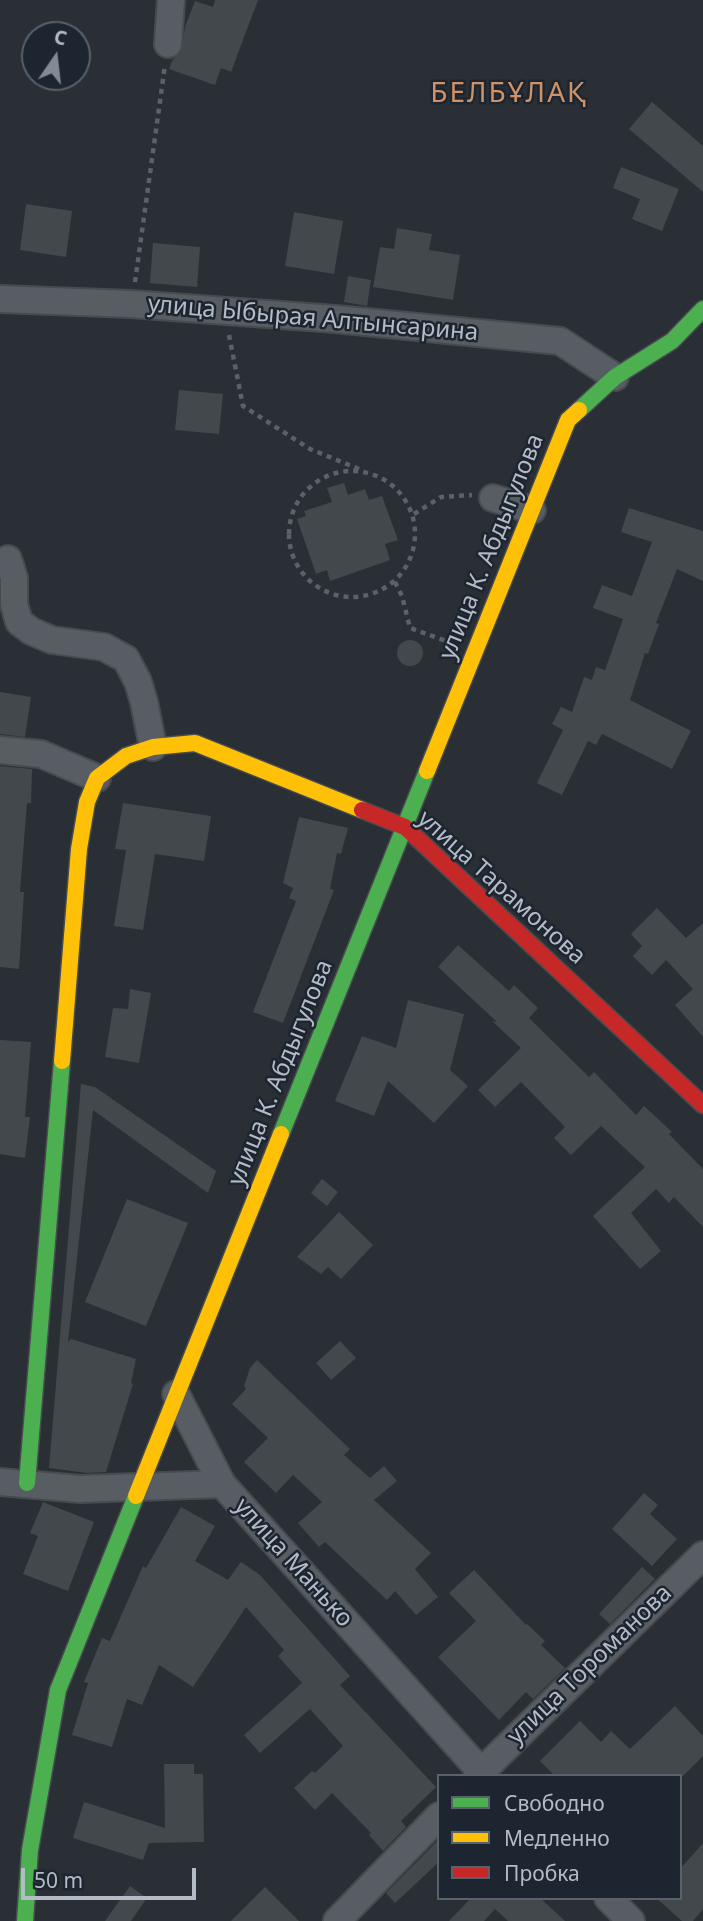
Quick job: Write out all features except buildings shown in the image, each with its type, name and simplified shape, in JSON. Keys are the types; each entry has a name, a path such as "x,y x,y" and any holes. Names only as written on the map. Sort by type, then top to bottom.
{"street":[{"path":"168,44 171,0"},
{"name":"улица Ыбырая Алтынсарина","path":"0,299 131,304 335,319 561,341 615,377"},
{"name":"улица К. Абдыгулова","path":"25,1921 30,1850 58,1690 568,420 615,377 672,341 703,309"},
{"path":"493,498 532,510"},
{"path":"8,559 14,578 14,604 19,622 31,631 52,640 104,647 127,659 144,702 153,747 126,756 97,778 87,802 79,849 27,1483"},
{"name":"улица Тарамонова","path":"153,747 195,743 405,827 703,1105"},
{"path":"0,750 41,754 97,778"},
{"path":"176,1394 222,1484"},
{"name":"улица Манько","path":"0,1482 80,1489 222,1484 481,1774"},
{"name":"улица Тороманова","path":"481,1774 703,1555"},
{"path":"337,1921 437,1817"},
{"path":"610,1900 631,1921"}],"path":[{"path":"131,304 168,44"},
{"path":"230,312 228,339 243,406 310,449 360,470 393,484 414,514 414,551 395,582 362,597 326,593 298,570 287,535 297,500 324,475 360,470"},
{"path":"414,514 441,497 463,494 493,498"},
{"path":"395,582 402,596 410,628 475,650"}],"traffic: fast":[{"path":"579,410 615,377 672,341 703,309"},
{"path":"281,1134 427,771"},
{"path":"27,1483 62,1061"},
{"path":"25,1921 30,1850 58,1690 136,1496"}],"traffic: slow":[{"path":"427,771 568,420 579,410"},
{"path":"62,1061 79,849 87,802 97,778 126,756 153,747 195,743 362,810"},
{"path":"136,1496 281,1134"}],"traffic: jam":[{"path":"362,810 405,827 703,1105"}],"district":[{"name":"БЕЛБҰЛАҚ","path":"509,94"}]}
